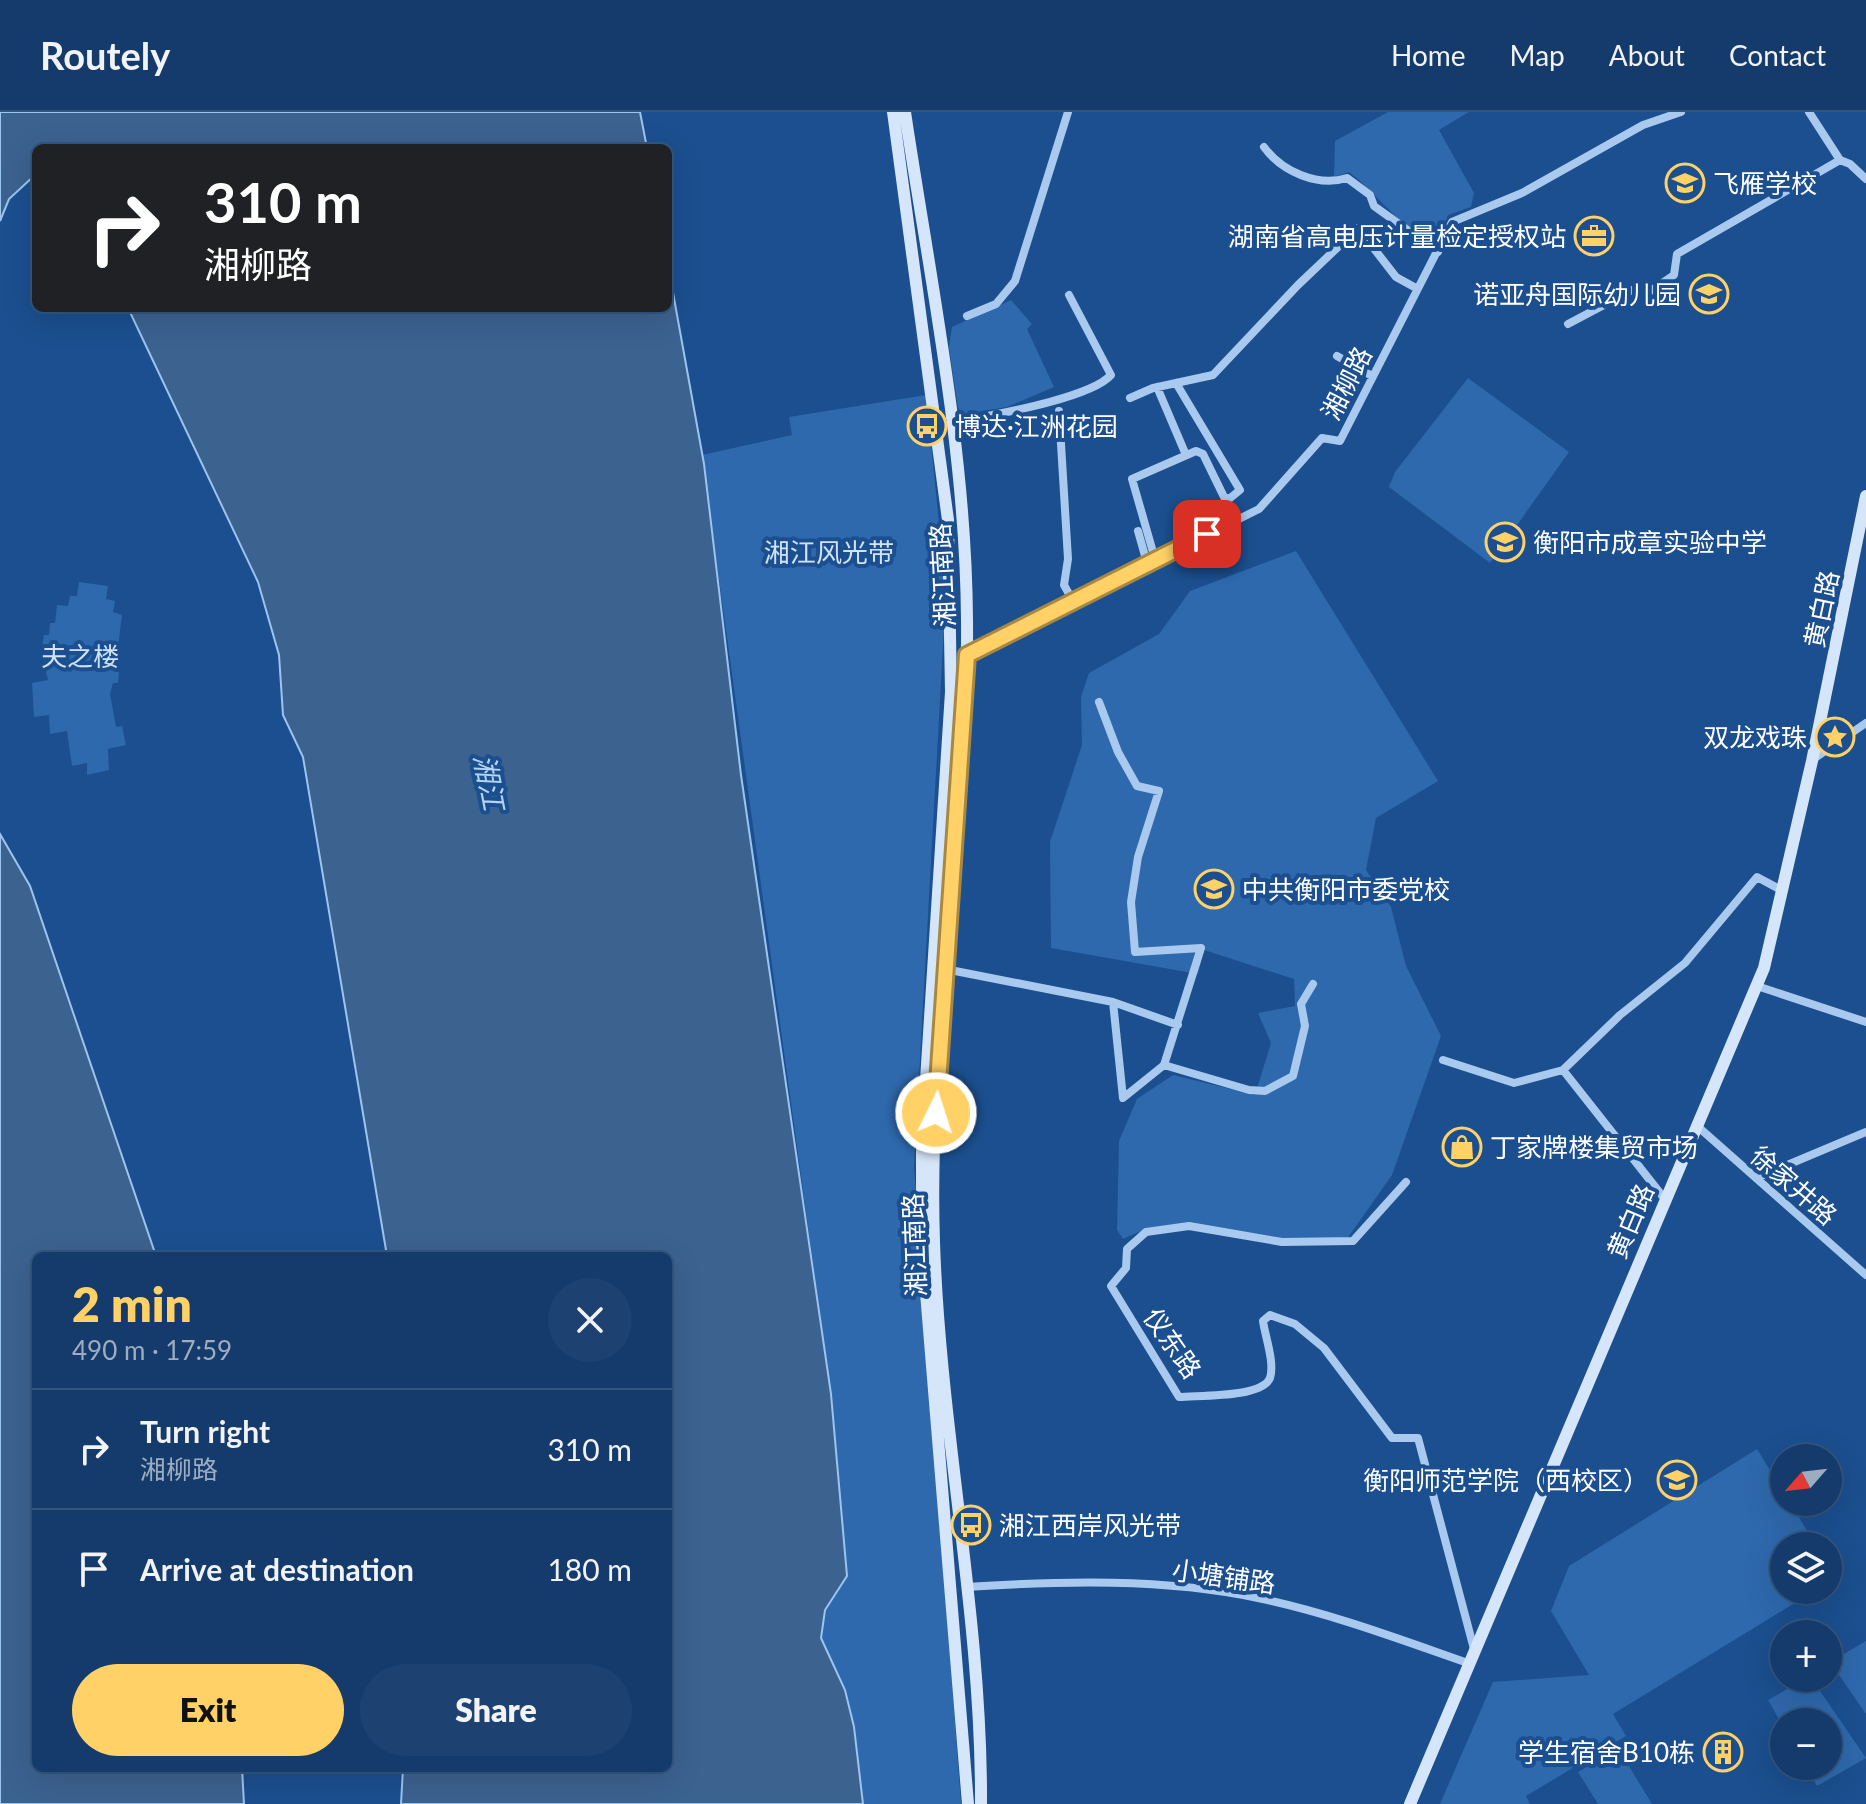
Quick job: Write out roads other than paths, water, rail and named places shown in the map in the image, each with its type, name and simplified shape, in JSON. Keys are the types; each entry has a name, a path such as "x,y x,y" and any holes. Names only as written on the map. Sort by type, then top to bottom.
{"main road":[{"name":"湘江南路","path":"893,112 948,520 951,692 922,1142 922,1244 968,1804"},
{"name":"湘江南路","path":"905,112 952,423 963,524 967,655 934,1142 934,1243 966,1587 981,1804"},
{"name":"黄白路","path":"1410,1804 1664,1198 1757,986 1783,891 1812,761 1866,496"}],"street":[{"path":"967,316 996,304 1015,281 1068,112"},
{"name":"湘柳路","path":"967,655 1259,509 1322,438 1340,441 1452,222 1522,193 1643,125 1681,112"},
{"path":"1809,112 1840,160 1850,164 1866,179"},
{"path":"1264,147 1273,159 1305,176 1333,182 1347,178 1370,195 1374,206 1438,252"},
{"path":"1568,324 1638,287 1649,292 1674,275 1677,254 1840,160"},
{"path":"1130,398 1157,387 1213,375 1358,228 1396,277 1416,288"},
{"path":"952,423 1058,398 1105,382 1111,375 1069,295"},
{"path":"1337,356 1372,376"},
{"path":"1151,561 1132,479 1196,451 1203,454 1226,500 1239,493 1176,383"},
{"path":"1157,387 1186,455"},
{"path":"1059,411 1068,559 1064,585 1073,601"},
{"path":"1138,531 1145,540"},
{"path":"1099,702 1118,752 1137,786 1159,791 1138,857 1131,902 1135,952 1201,948 1164,1065 1123,1098 1113,1002"},
{"path":"1812,761 1866,723"},
{"path":"1443,1060 1514,1083 1563,1070 1620,1015 1685,963 1757,877 1783,891"},
{"path":"945,969 1113,1002 1178,1025"},
{"path":"1164,1065 1249,1090 1265,1091 1293,1076 1305,1026 1301,1004 1313,984"},
{"path":"1757,986 1866,1022"},
{"path":"1563,1070 1664,1198"},
{"name":"徐家井路","path":"1696,1125 1866,1275"},
{"path":"1756,1178 1866,1132"},
{"name":"仪东路","path":"1406,1182 1353,1241 1282,1242 1189,1226 1146,1232 1127,1249 1126,1268 1111,1286 1179,1397 1250,1392 1263,1386 1270,1378 1270,1365 1263,1321 1270,1315 1295,1324 1324,1348 1392,1438 1418,1438 1474,1649"},
{"name":"小塘铺路","path":"966,1587 1021,1583 1181,1587 1257,1598 1338,1619 1468,1663"}],"water":[{"path":"0,112 640,112 646,144 32,144 32,178 9,199 0,221"},
{"name":"湘江","path":"672,287 704,464 741,775 831,1394 847,1576 825,1610 821,1638 845,1690 854,1727 863,1804 401,1804 403,1772 672,1772 672,1252 386,1252 303,757 283,715 279,655 258,582 130,312 672,312"},
{"path":"0,834 30,886 155,1252 32,1252 32,1772 242,1772 244,1804 0,1804"}],"place":[{"name":"飞雁学校","path":"1685,183"},
{"name":"湖南省高电压计量检定授权站","path":"1594,236"},
{"name":"诺亚舟国际幼儿园","path":"1709,294"},
{"name":"博达·江洲花园","path":"927,426"},
{"name":"衡阳市成章实验中学","path":"1505,542"},
{"name":"双龙戏珠","path":"1835,737"},
{"name":"中共衡阳市委党校","path":"1214,889"},
{"name":"丁家牌楼集贸市场","path":"1462,1147"},
{"name":"衡阳师范学院（西校区）","path":"1677,1480"},
{"name":"湘江西岸风光带","path":"971,1525"},
{"name":"学生宿舍B10栋","path":"1723,1752"}],"park label":[{"name":"湘江风光带","path":"829,552"},
{"name":"夫之楼","path":"80,656"}]}
